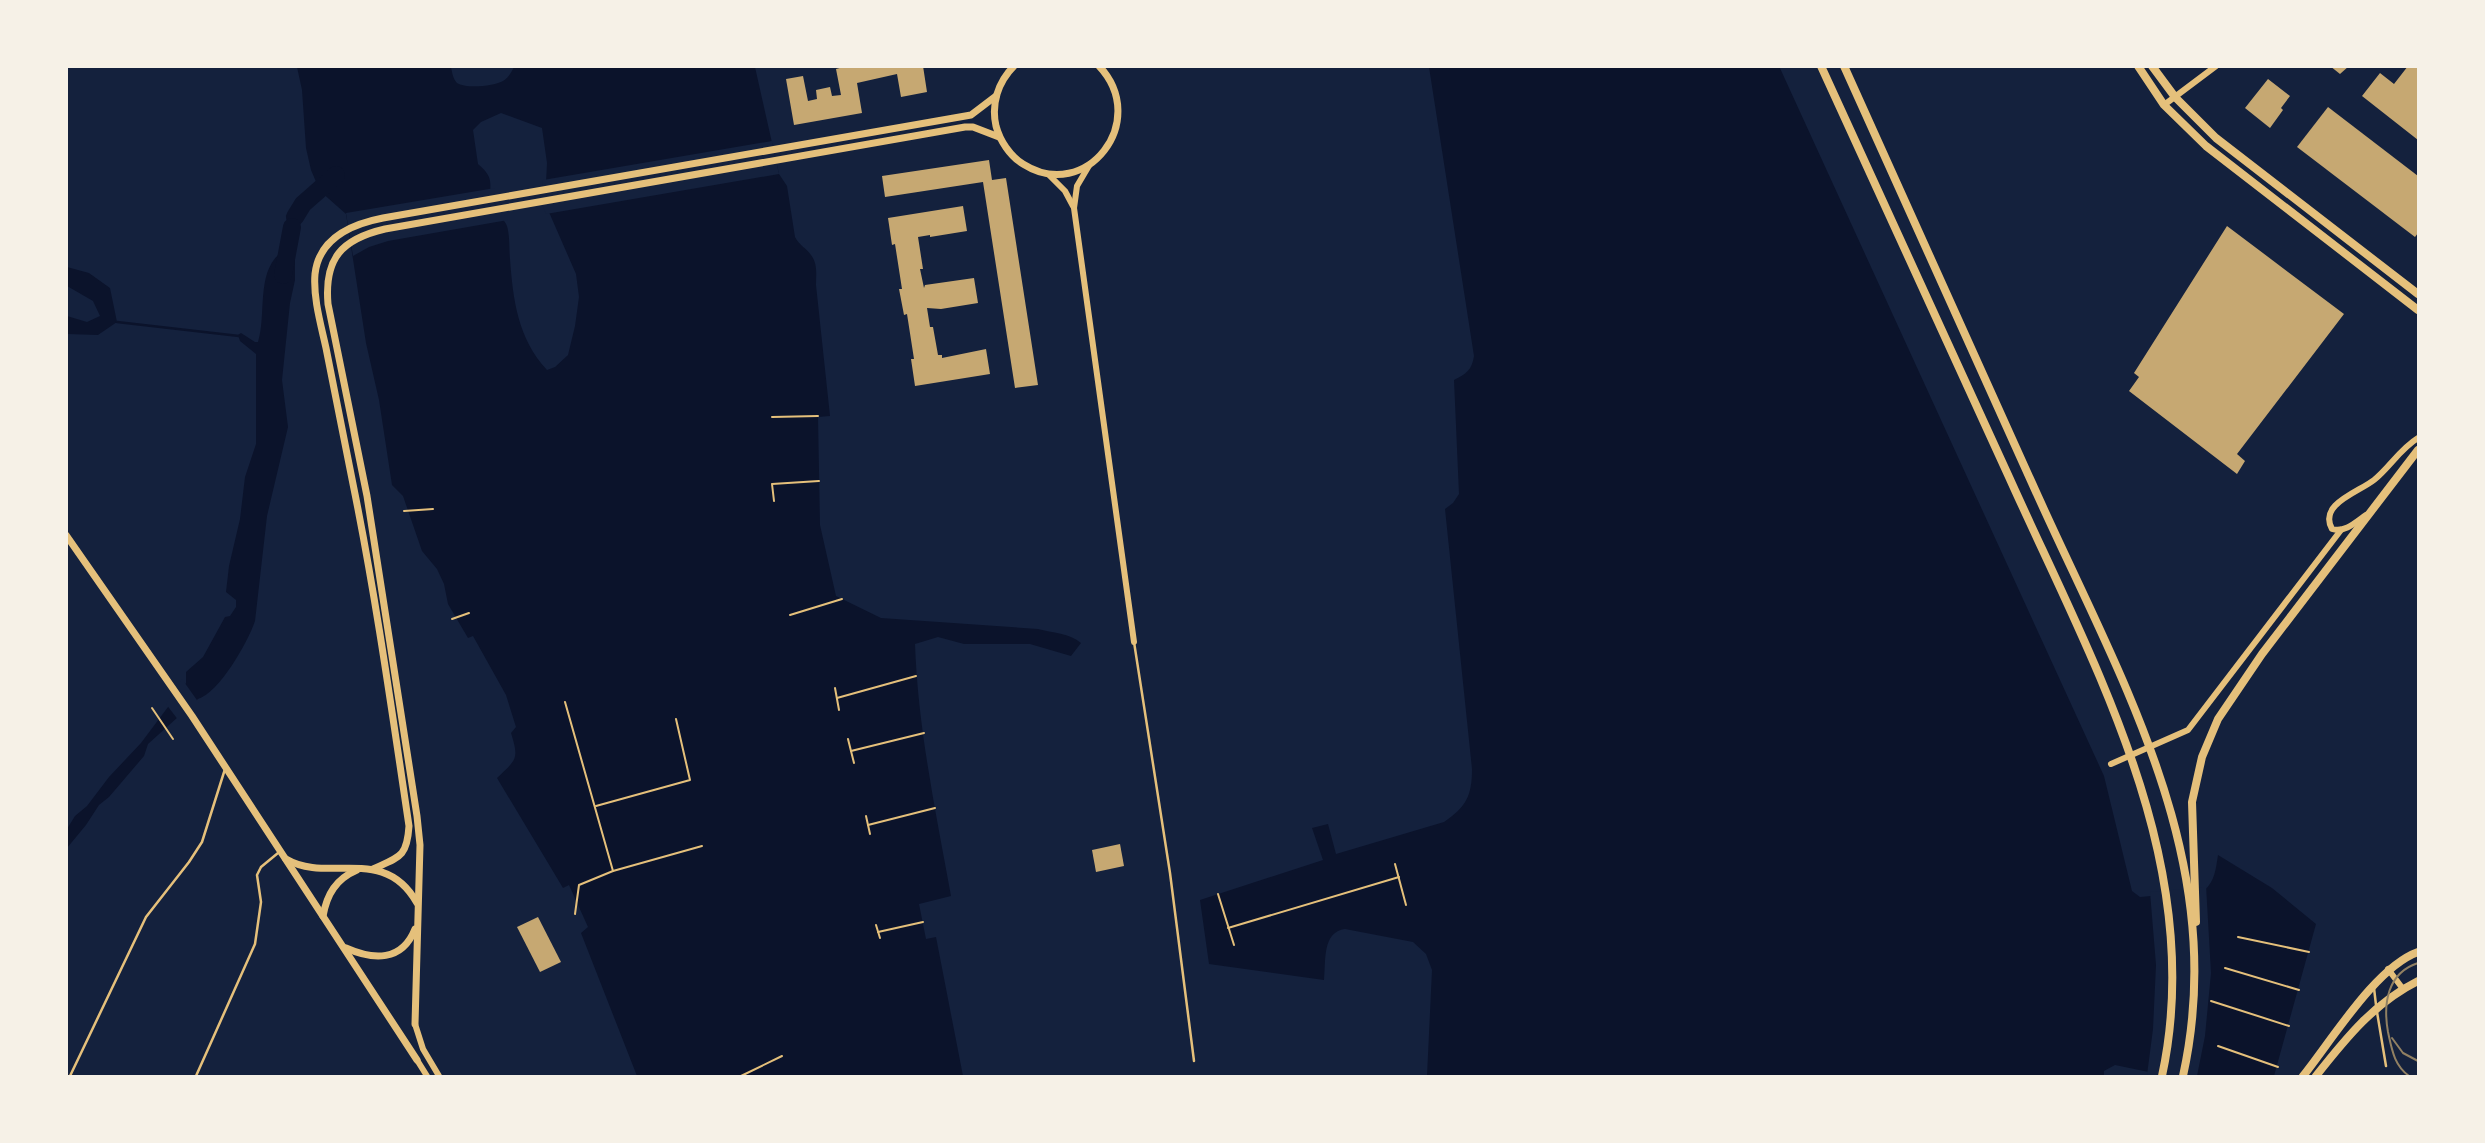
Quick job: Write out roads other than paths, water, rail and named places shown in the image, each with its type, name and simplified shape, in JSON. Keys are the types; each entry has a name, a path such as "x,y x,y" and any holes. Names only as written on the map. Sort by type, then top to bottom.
{"main road":[{"path":"1821,66 2040,545 2131,754 2153,825 2166,887 2172,950 2172,1006 2162,1076"},
{"path":"1844,66 2105,642 2155,759 2174,820 2195,946"},
{"path":"2138,66 2164,106 2206,146 2418,310"},
{"path":"2152,66 2175,97 2216,138 2418,294"},
{"path":"2183,1076 2193,1008 2196,897 2192,802 2199,769 2218,719 2262,654 2418,450"},
{"path":"2303,1076 2374,984 2388,969 2418,952"},
{"path":"2316,1076 2352,1031 2376,1008 2418,981"}],"street":[{"path":"1014,66 996,96 994,117 999,137 1008,150 1019,162 1036,171 1071,173 1090,164"},
{"path":"1099,66 1114,89 1119,117 1110,144 1090,164 1077,186 1074,208 1134,642"},
{"path":"2164,106 2216,66"},
{"path":"373,869 399,856 407,846 409,826 356,498 315,289 315,274 324,250 331,241 348,227 383,218 971,115 996,96"},
{"path":"439,1076 423,1049 415,1024 420,845 418,816 367,496 328,304 326,288 332,264 351,240 385,229 965,127 973,127 999,137"},
{"path":"1048,173 1065,191 1074,208"},
{"path":"2341,530 2332,530 2329,524 2329,516 2336,505 2373,481 2402,450 2418,439"},
{"path":"2111,764 2188,730 2341,530 2371,512"},
{"path":"66,535 192,716 427,1076"},
{"path":"286,859 299,865 373,869 400,882 412,893 418,905"},
{"path":"323,916 326,900 333,887 349,873 361,868"},
{"path":"344,947 366,957 389,955 412,936 418,922"},
{"path":"2388,969 2403,989"}],"lane":[{"path":"1134,642 1171,885 1194,1061"},
{"path":"70,1076 146,917 190,862 202,842 225,769"},
{"path":"196,1076 255,944 261,902 257,875 267,861 280,851"},
{"path":"2374,984 2386,1066"}],"water":[{"path":"1779,66 2104,776 2132,891 2140,897 2204,891 2213,879 2218,855 2272,888 2316,924 2274,1076 2168,1076 2115,1065 2104,1071 2104,1076 1427,1076 1432,970 1426,954 1413,942 1345,929 1338,931 1332,936 1327,948 1324,980 1209,964 1200,900 1323,860 1312,828 1328,824 1336,854 1444,822 1463,806 1471,787 1472,769 1445,509 1459,494 1454,380 1468,371 1474,356 1429,67"},
{"path":"297,67 451,67 457,83 473,86 503,81 514,67 755,67 779,174 787,186 795,237 811,255 816,266 830,416 818,417 820,525 836,596 881,618 1038,629 1066,635 1081,643 1071,656 1030,644 964,644 938,637 915,644 924,739 951,896 919,904 926,939 936,937 963,1076 637,1076 581,933 588,927 569,885 563,888 497,778 512,762 515,754 511,733 516,727 506,695 473,636 468,638 448,604 444,584 437,569 422,551 403,496 392,485 346,214 320,191 311,170 306,148 302,90","holes":["501,113 542,128 547,163 545,203 576,274 579,297 568,355 555,367 547,370 523,332 513,289 508,230 493,206 488,174 478,164 473,130 481,122"]},
{"path":"287,251 295,260 295,280 282,380 288,427 267,516 255,621 239,653 215,687 148,744 144,756 99,805 67,848 67,829 75,816 87,806 109,777 141,743 186,683 186,672 203,657 225,617 230,616 236,607 236,600 226,592 229,566 240,519 245,477 256,444 256,354 240,341 238,335 241,333 258,342 265,281 274,259"},
{"path":"67,267 89,273 110,288 117,322 98,335 67,334 67,316 87,322 100,316 93,301 67,286"}],"waterway":[{"path":"295,217 303,204 336,175"},
{"path":"283,275 292,227"},
{"path":"117,322 239,336"}],"tram line":[{"path":"2409,1076 2394,1057 2386,1011 2394,982 2400,974 2418,963"},
{"path":"2392,1038 2403,1053 2418,1061"}]}
